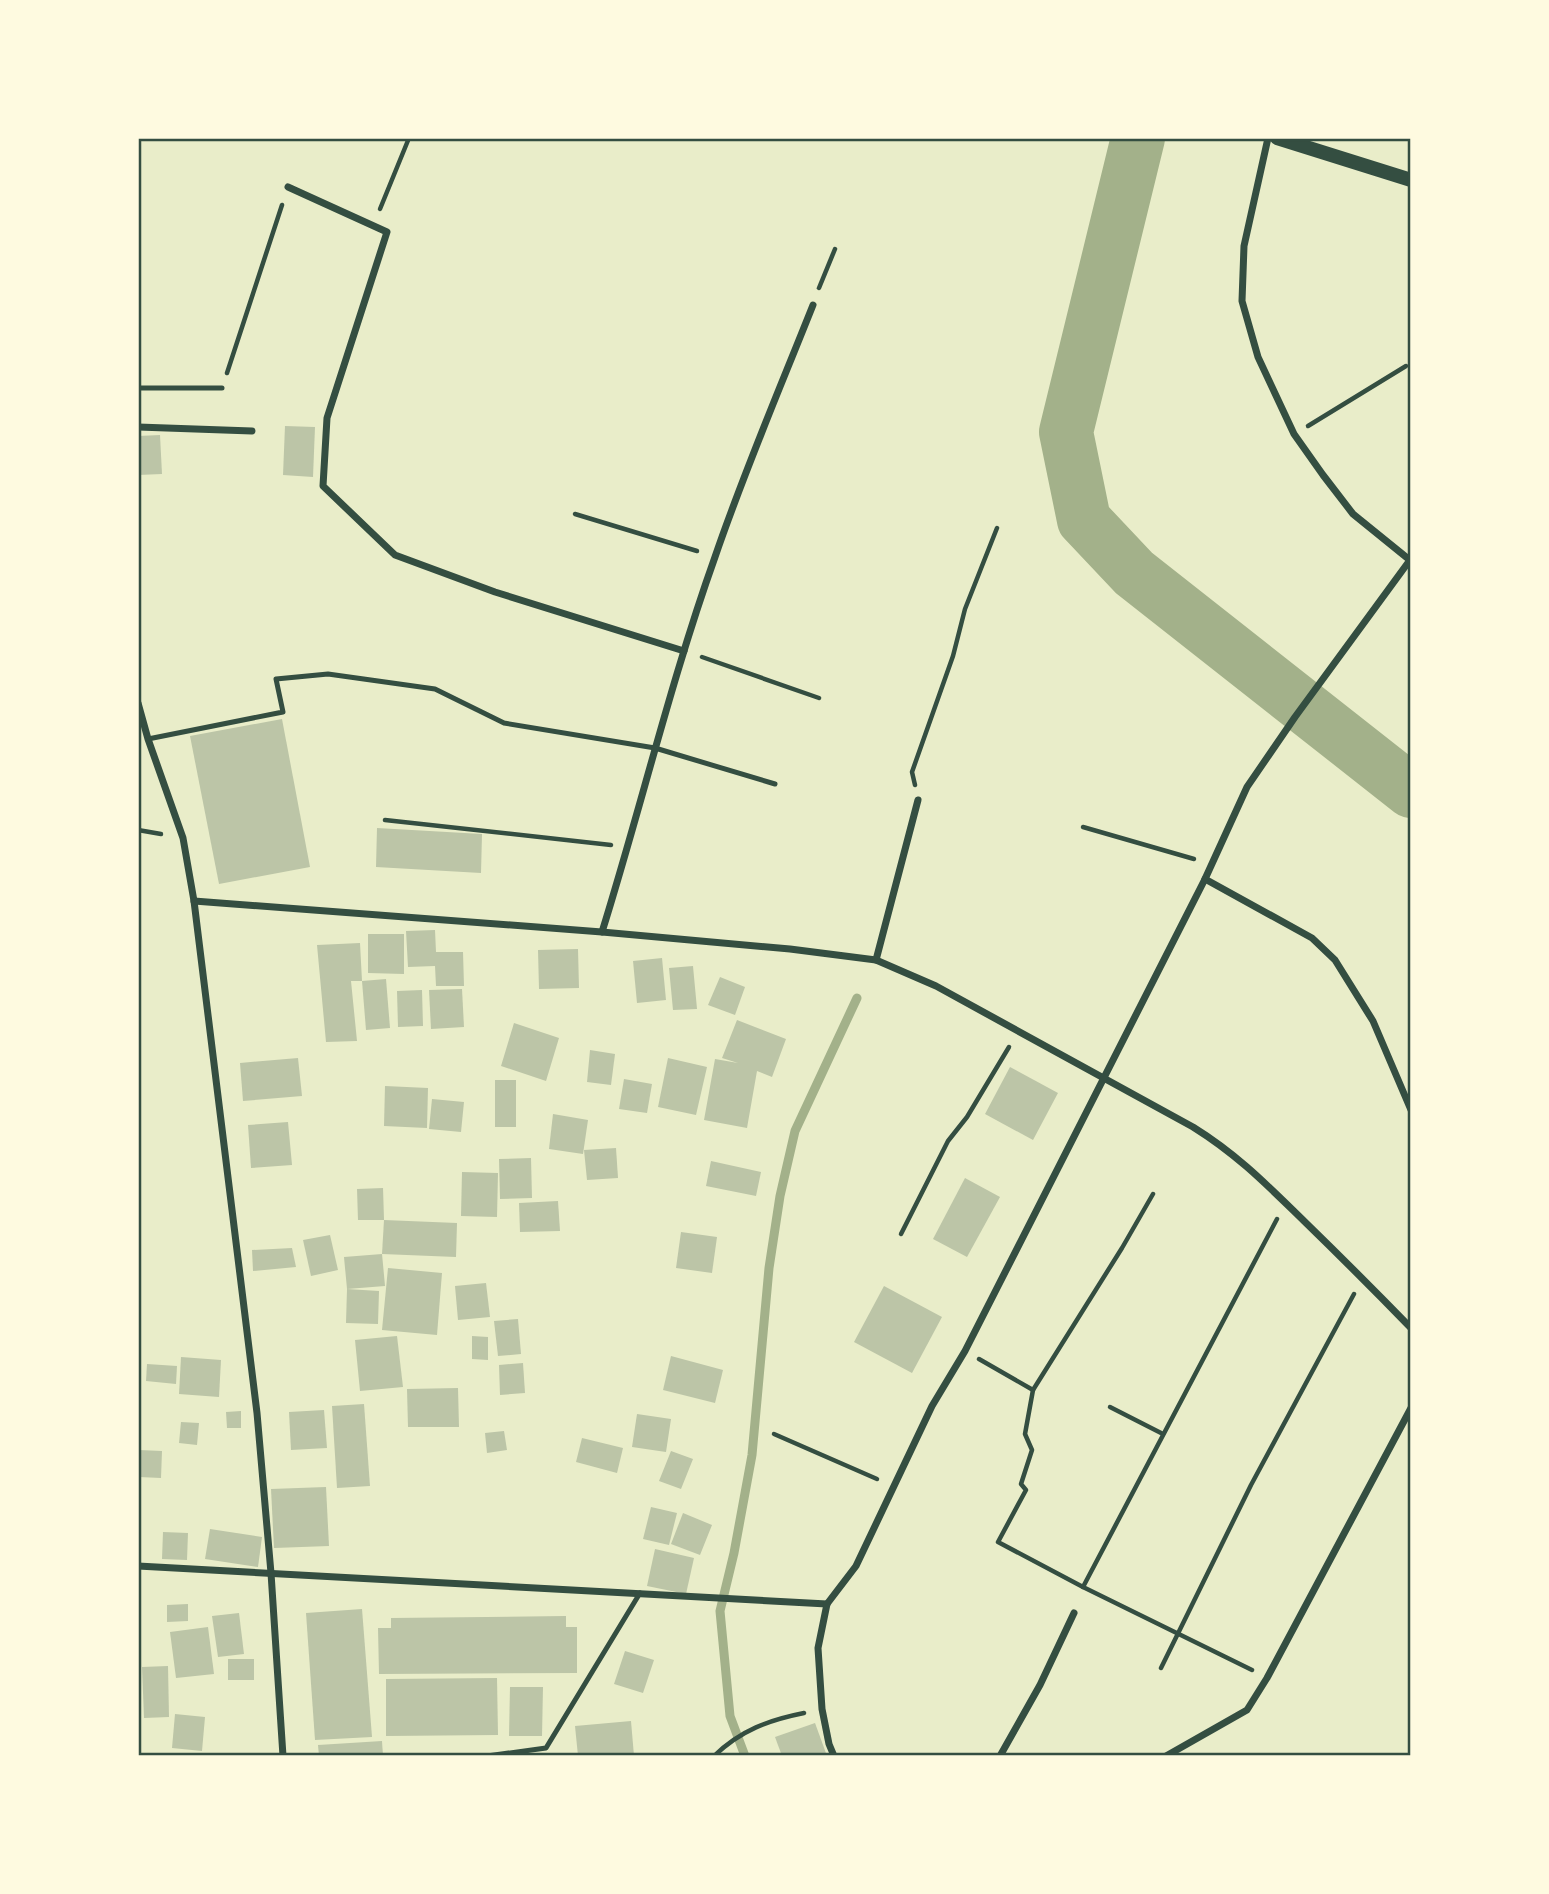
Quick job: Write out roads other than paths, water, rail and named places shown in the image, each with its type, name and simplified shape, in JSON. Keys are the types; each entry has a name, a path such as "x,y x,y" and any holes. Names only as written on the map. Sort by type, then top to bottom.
{"main road":[{"path":"1277,138 1411,180"}],"street":[{"path":"834,1756 822,1709 818,1648 827,1604 856,1566 932,1406 965,1351 1104,1078 1205,879 1247,787 1410,561 1353,514 1294,434 1258,357 1242,301 1244,246 1268,138"},
{"path":"288,187 387,232 327,418 323,486 395,555 495,592 684,652"},
{"path":"602,932 629,847 655,748 715,556 813,305"},
{"path":"138,427 252,431"},
{"path":"138,703 183,838 194,901 257,1413 283,1756"},
{"path":"876,960 918,800"},
{"path":"1205,879 1312,938 1335,960 1373,1021 1411,1110"},
{"path":"194,901 602,932 790,949 876,960 936,986 1193,1127 1228,1149 1363,1278 1411,1328"},
{"path":"1166,1756 1247,1710 1267,1678 1411,1408"},
{"path":"138,1566 827,1604"},
{"path":"1000,1756 1040,1685 1074,1613"}],"lane":[{"path":"138,388 222,387"},
{"path":"148,739 283,712 276,679 328,674 435,689 504,723 655,748 775,784"},
{"path":"486,1756 546,1748 640,1593"}],"waterway":[{"path":"1138,138 1066,432 1084,520 1134,573 1411,791"},
{"path":"745,1756 730,1716 720,1611 752,1455 769,1268 780,1196 795,1131 857,998"}]}
